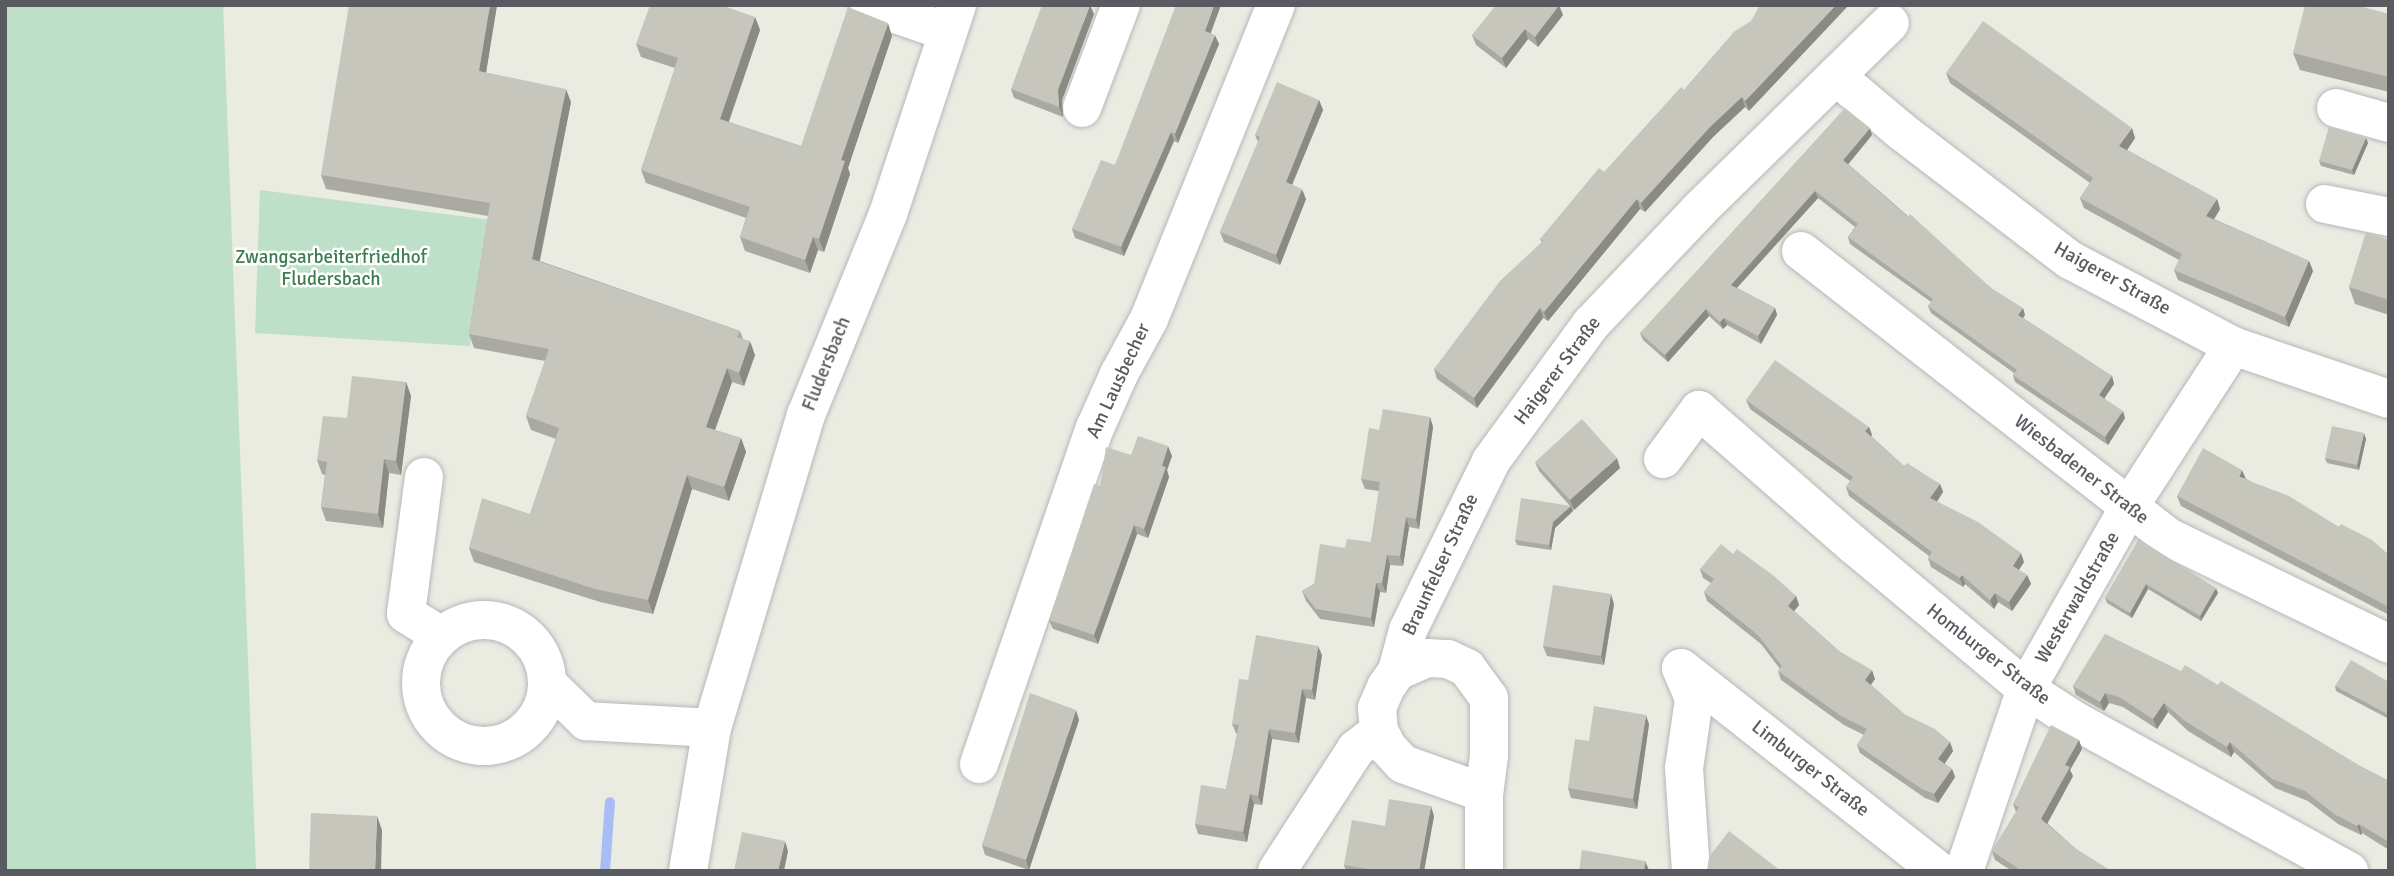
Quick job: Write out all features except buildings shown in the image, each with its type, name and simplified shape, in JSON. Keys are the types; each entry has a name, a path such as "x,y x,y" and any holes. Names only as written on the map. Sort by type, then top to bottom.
{"street":[{"path":"869,5 952,18"},
{"path":"1083,108 1121,5"},
{"name":"Am Lausbecher","path":"979,764 1096,428 1119,374 1149,319 1276,5"},
{"name":"Fludersbach","path":"688,871 712,728 806,415 888,214 952,18"},
{"name":"Haigerer Straße","path":"1491,461 1591,324 1699,209 1890,23"},
{"name":"Haigerer Straße","path":"1836,76 1900,131 2070,260 2233,346 2389,398"},
{"path":"2336,108 2389,123"},
{"path":"2325,204 2389,217"},
{"name":"Wiesbadener Straße","path":"1801,251 2168,537 2389,645"},
{"name":"Westerwaldstraße","path":"1964,871 2026,689 2129,507 2233,346"},
{"name":"Homburger Straße","path":"1663,459 1699,410 2026,689 2074,720 2349,871"},
{"name":"Braunfelser Straße","path":"1379,731 1377,708 1386,687 1398,671 1408,630 1491,461"},
{"path":"424,477 406,614 440,635"},
{"path":"474,619 511,624 539,649 548,685 540,715 518,737 488,747 457,741 433,721 420,692 423,661 440,635 474,619"},
{"name":"Braunfelser Straße","path":"1398,671 1427,658 1448,659 1467,668 1489,698 1489,755 1484,793 1484,871"},
{"name":"Limburger Straße","path":"1691,871 1684,768 1694,699 1681,668 1939,871"},
{"path":"548,685 586,721 712,728"},
{"path":"1277,871 1356,749 1379,731 1388,748 1404,764 1484,793"}],"green space":[{"path":"5,5 223,5 256,871 5,871"},
{"name":"Zwangsarbeiterfriedhof Fludersbach","path":"260,190 491,220 470,346 255,333"}],"waterway":[{"name":"Fludersbach","path":"605,871 610,802"}]}
